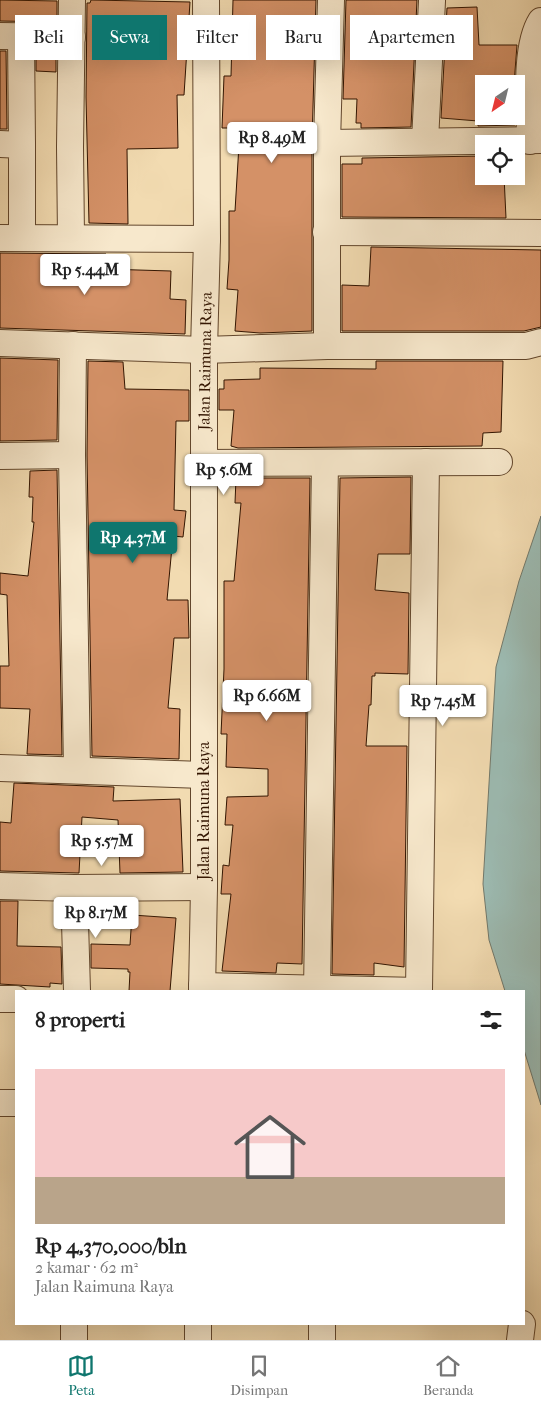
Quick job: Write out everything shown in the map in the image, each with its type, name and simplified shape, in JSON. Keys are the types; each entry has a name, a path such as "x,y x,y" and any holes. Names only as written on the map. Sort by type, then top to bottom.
{"street":[{"path":"72,0 72,15"},
{"name":"Jalan Raimuna Raya","path":"202,988 204,887 203,463 207,239 206,0"},
{"path":"327,346 327,143 331,0"},
{"path":"425,141 431,0"},
{"path":"327,143 535,140 530,52 541,21"},
{"path":"10,36 11,238 207,239"},
{"path":"71,238 72,60"},
{"path":"326,232 541,233"},
{"path":"0,343 204,350 327,346 526,346 541,342"},
{"path":"73,345 72,455 78,770"},
{"path":"0,456 72,455"},
{"path":"317,990 325,462"},
{"path":"419,990 426,462"},
{"path":"203,463 499,462"},
{"path":"0,768 203,776"},
{"path":"0,886 74,888 204,887"},
{"path":"74,888 77,990"},
{"path":"202,988 279,990"},
{"path":"0,1000 15,998"},
{"path":"0,1103 15,1103"},
{"path":"74,1325 74,1340"},
{"path":"198,1325 198,1340"},
{"path":"322,1325 322,1340"},
{"path":"520,1340 522,1325"}],"water":[{"path":"541,516 541,1105 525,1053 525,990 505,990 489,940 483,884 496,667 519,581"}],"building":[{"path":"0,0 57,1 57,15 15,15 15,21 0,21"},
{"path":"91,0 190,2 189,15 177,15 177,60 186,60 184,95 177,95 178,148 127,149 128,224 89,223 86,97 87,3 90,3"},
{"path":"233,0 316,0 316,15 266,15 266,60 314,60 312,143 312,331 260,333 235,331 238,290 227,289 229,211 235,211 240,128 222,128 224,76 231,76 231,60 256,60 256,15 233,15"},
{"path":"346,0 417,0 416,15 350,15 350,60 414,60 411,127 361,128 361,123 356,123 357,99 343,99"},
{"path":"477,7 479,45 517,45 515,75 475,75 475,121 441,118 444,60 473,60 473,15 447,15 447,8"},
{"path":"0,51 6,51 7,129 0,129"},
{"path":"36,60 56,60 56,72 36,71"},
{"path":"478,125 515,125 478,126"},
{"path":"475,156 475,185 504,185 506,218 342,217 342,164 362,164 362,158"},
{"path":"371,247 541,250 541,327 524,331 342,331 342,285 369,286"},
{"path":"0,253 106,254 105,269 171,271 170,299 186,300 185,334 0,328"},
{"path":"0,358 58,360 57,440 0,441"},
{"path":"88,361 123,362 125,389 189,390 189,421 176,421 174,510 186,511 183,537 173,536 167,600 188,600 189,638 174,638 168,708 180,709 179,759 92,756 87,455"},
{"path":"376,361 503,361 501,432 483,433 482,446 238,448 231,446 234,410 219,410 219,389 224,389 224,380 260,379 260,368 376,369"},
{"path":"57,470 62,755 27,754 30,709 0,708 0,666 9,666 7,595 0,594 0,573 28,576 34,522 32,522 33,497 29,497 30,471"},
{"path":"411,477 410,554 378,554 375,590 409,593 408,674 375,673 375,676 372,676 366,746 407,746 404,967 374,963 374,975 332,974 340,478"},
{"path":"236,478 310,478 302,964 277,963 276,973 222,971 231,894 221,894 223,865 229,866 233,825 225,825 227,797 268,796 268,769 226,767 227,734 221,734 224,669 224,581 234,581 241,503 235,503"},
{"path":"14,783 114,787 113,801 180,799 183,872 120,873 118,820 82,817 79,873 0,871 0,822 11,823"},
{"path":"0,901 18,901 17,946 61,947 62,984 50,983 50,987 0,984"},
{"path":"132,915 176,918 170,990 129,990 130,972 128,972 128,969 91,968 91,944 130,945"}]}
